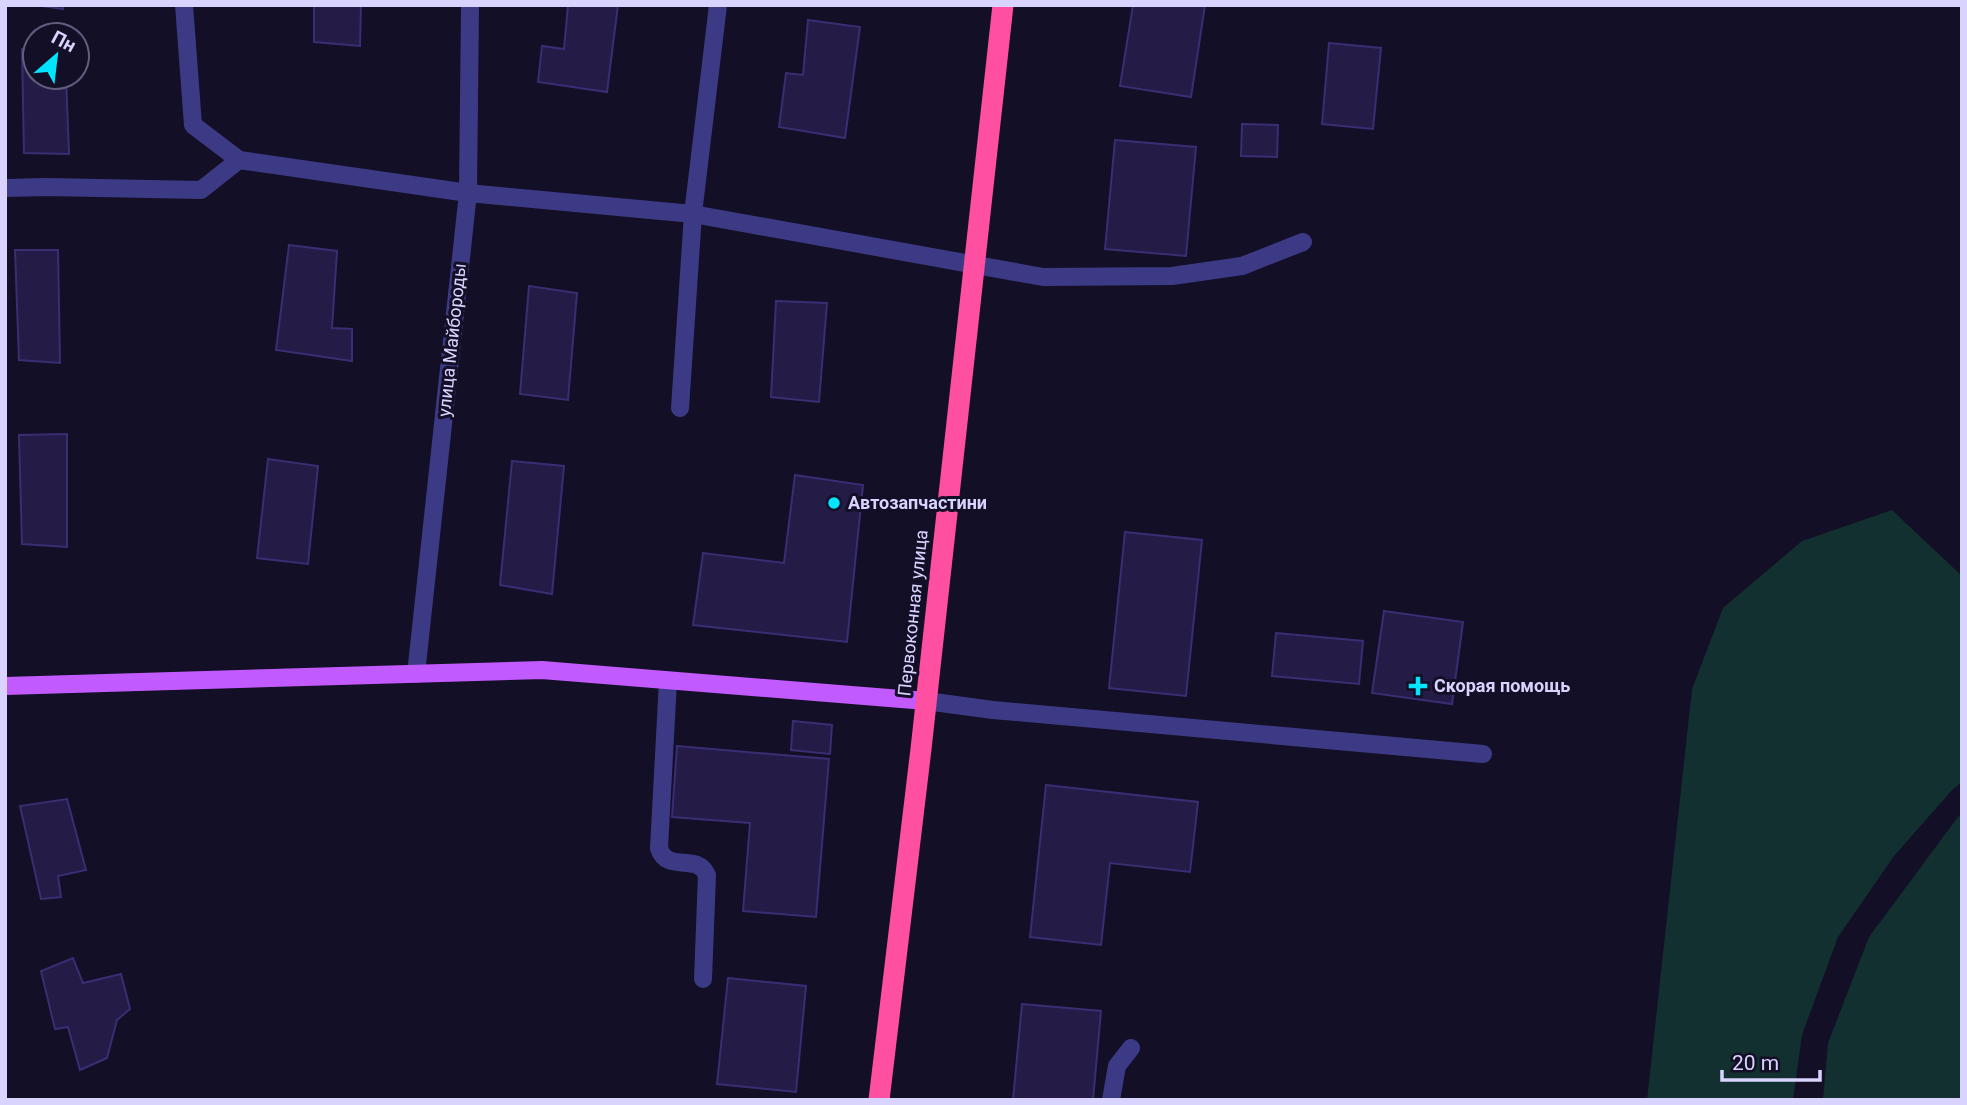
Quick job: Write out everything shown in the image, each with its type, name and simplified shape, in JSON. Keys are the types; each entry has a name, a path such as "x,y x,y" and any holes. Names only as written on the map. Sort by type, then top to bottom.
{"highway":[{"name":"Первоконная улица","path":"879,1100 1003,5"}],"main road":[{"path":"5,686 542,670 926,701"}],"street":[{"path":"184,5 193,125 239,160 468,193 693,214 1043,277 1172,276 1242,266 1303,242"},
{"name":"улица Майбороды","path":"416,674 468,193 470,5"},
{"path":"680,408 693,214 718,5"},
{"path":"5,188 201,190 239,160"},
{"path":"668,681 659,848 661,855 668,861 698,865 707,875 703,979"},
{"path":"926,701 993,710 1483,754"},
{"path":"1111,1100 1117,1066 1131,1048"}],"green space":[{"path":"1892,510 1962,576 1962,782 1894,856 1838,937 1802,1035 1793,1100 1647,1100 1692,689 1723,608 1802,541"},
{"path":"1962,815 1962,1100 1823,1100 1828,1043 1869,937"}],"building":[{"path":"35,5 63,5 63,9"},
{"path":"314,5 361,5 360,46 314,42"},
{"path":"568,5 618,5 607,92 538,82 542,46 564,49"},
{"path":"1133,5 1205,5 1191,97 1120,86"},
{"path":"808,20 860,27 845,138 779,127 786,73 803,75"},
{"path":"1329,43 1381,48 1373,129 1322,124"},
{"path":"23,91 67,91 69,154 24,153"},
{"path":"1242,124 1278,125 1277,157 1241,156"},
{"path":"1115,140 1196,147 1186,256 1105,249"},
{"path":"289,245 337,251 332,328 352,329 352,361 276,350"},
{"path":"15,250 58,250 60,363 19,360"},
{"path":"529,286 577,293 568,400 520,394"},
{"path":"776,301 827,303 819,402 771,397"},
{"path":"67,434 67,547 22,544 19,435"},
{"path":"268,459 318,466 308,564 257,558"},
{"path":"512,461 564,466 552,594 500,585"},
{"path":"795,475 863,485 847,642 693,625 703,553 784,563"},
{"path":"1125,532 1202,540 1186,696 1109,688"},
{"path":"1384,611 1463,622 1452,704 1372,693"},
{"path":"1276,633 1363,641 1359,684 1272,676"},
{"path":"793,721 832,725 830,754 791,750"},
{"path":"677,746 829,759 816,917 743,911 750,823 672,817"},
{"path":"1046,785 1198,802 1190,872 1110,863 1101,945 1030,937"},
{"path":"67,799 86,870 58,876 61,897 41,899 20,806"},
{"path":"73,958 83,983 121,974 130,1009 117,1020 107,1058 80,1070 68,1027 55,1029 41,971"},
{"path":"728,978 806,986 796,1092 717,1084"},
{"path":"1022,1004 1101,1011 1093,1100 1013,1100"}],"place":[{"name":"Автозапчастини","path":"834,503"},
{"name":"Скорая помощь","path":"1418,686"}]}
